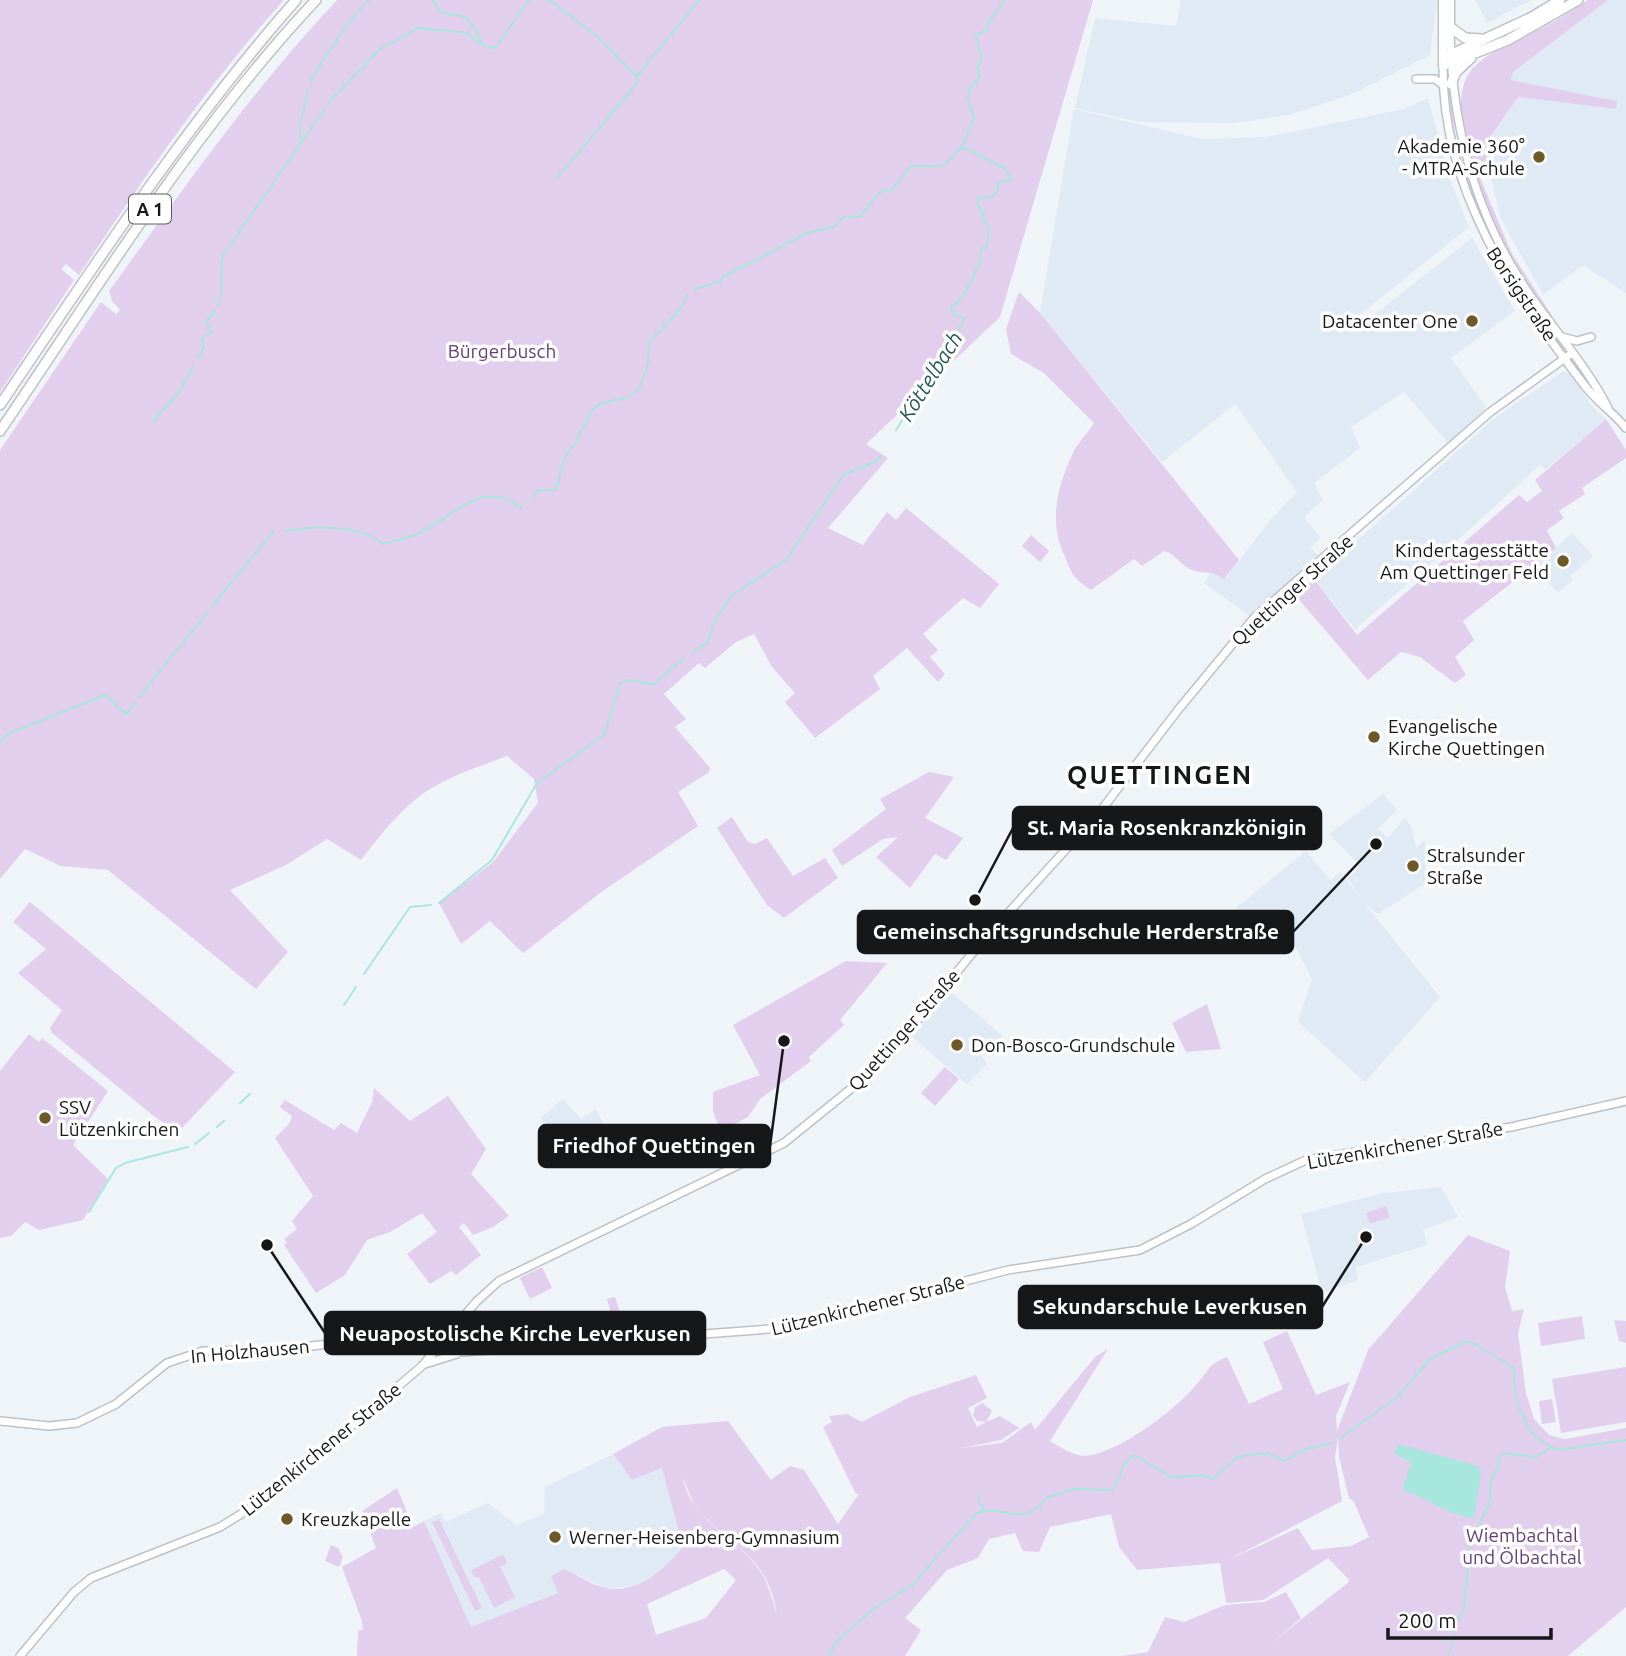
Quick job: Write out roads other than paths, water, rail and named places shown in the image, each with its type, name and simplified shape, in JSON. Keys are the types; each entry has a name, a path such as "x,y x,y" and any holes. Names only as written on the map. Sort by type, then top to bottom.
{"highway":[{"name":"A 1","path":"0,405 186,135 296,0"},
{"name":"A 1","path":"0,431 197,144 246,79 316,0"},
{"path":"1447,58 1560,0"},
{"path":"1447,85 1460,67 1476,55 1533,28 1578,0"},
{"path":"1450,27 1465,38 1488,39"},
{"path":"1447,58 1476,55"}],"main road":[{"path":"1416,79 1435,79 1447,85 1443,0"},
{"path":"1447,58 1450,0"},
{"name":"Borsigstraße","path":"1447,85 1462,146 1491,227 1526,289 1561,337 1566,353"},
{"name":"Borsigstraße","path":"1447,85 1460,173 1480,228 1504,274 1553,343 1566,353"},
{"path":"1561,337 1577,341 1591,337"},
{"path":"1553,343 1552,368 1574,370"},
{"path":"1566,353 1574,370 1599,402 1608,408"},
{"path":"1566,353 1626,428"},
{"name":"Quettinger Straße","path":"434,1350 476,1302 499,1281 784,1143 851,1090 906,1034 979,944 1099,813 1243,630 1489,413 1552,368 1566,353"},
{"name":"Lützenkirchener Straße","path":"20,1656 85,1582 111,1568 220,1527 248,1512 422,1366 434,1350 464,1352 783,1328 1008,1270 1140,1250 1180,1231 1265,1179 1306,1160 1511,1127 1626,1101"},
{"path":"450,1333 453,1343 464,1352"},
{"name":"In Holzhausen","path":"0,1421 49,1426 77,1423 116,1404 167,1363 203,1352 379,1339 434,1350"},
{"path":"419,1346 424,1357 422,1366"},
{"path":"422,1366 464,1352"}],"waterway":[{"path":"311,81 338,38 369,0"},
{"path":"433,0 440,12 466,17 478,34 481,44"},
{"path":"329,102 379,50 418,28 467,33 481,45 495,48 529,0"},
{"path":"549,0 596,35 636,76"},
{"path":"558,177 638,82 636,77 699,0"},
{"name":"Köttelbach","path":"896,430 964,318 953,314 951,307 967,289 976,271 981,249 987,247 989,229 982,218 984,213 977,205 978,199 985,196 990,198 997,193 998,183 1011,179 1005,168 962,147 974,118 968,97 970,88 980,77 977,67 982,59 976,35 986,31 989,21 1005,0"},
{"path":"301,142 301,123 308,90"},
{"path":"217,305 221,293 224,254 325,108"},
{"path":"695,289 721,281 723,277 807,233 836,226 843,217 859,217 881,191 892,190 911,166 943,165 962,147"},
{"path":"533,498 538,490 556,490 566,456 578,441 592,410 601,404 631,395 637,389 645,374 650,341 679,311 687,295"},
{"path":"198,358 204,347 202,339 211,332 206,322 215,311"},
{"path":"153,421 179,392 193,367"},
{"name":"Köttelbach","path":"692,653 707,643 715,621 731,596 787,559 844,474 876,462 881,456"},
{"path":"285,531 336,528 362,533 383,544 415,535 480,499 506,499 521,508"},
{"path":"212,606 273,532"},
{"path":"139,697 208,612"},
{"name":"Köttelbach","path":"439,903 492,860 537,783 604,735 620,684 626,680 654,684 684,658"},
{"path":"0,742 8,734 105,695 126,714 135,703"},
{"name":"Köttelbach","path":"364,974 410,907 431,905"},
{"name":"Köttelbach","path":"344,1005 356,987"},
{"name":"Köttelbach","path":"240,1103 250,1094"},
{"name":"Köttelbach","path":"217,1127 224,1121"},
{"name":"Köttelbach","path":"195,1144 209,1133"},
{"name":"Köttelbach","path":"89,1212 116,1168 125,1163 188,1147"},
{"path":"1341,1438 1397,1397 1429,1360 1464,1342 1475,1344 1514,1368 1516,1393 1523,1417 1529,1428 1547,1445 1559,1450 1626,1440"},
{"path":"829,1656 834,1644 872,1610 912,1585 977,1513 996,1511 1021,1514 1038,1507 1046,1498 1073,1489 1111,1490 1125,1463 1134,1455 1173,1478 1200,1475 1213,1479 1236,1458 1268,1453 1284,1461 1303,1450 1332,1443"},
{"path":"1449,1656 1456,1623 1464,1609 1470,1546 1490,1501 1491,1477 1497,1471 1499,1457 1506,1453 1535,1457 1551,1448"},
{"path":"978,1496 984,1511"}],"place":[{"name":"Akademie 360° - MTRA-Schule","path":"1539,157"},
{"name":"Datacenter One","path":"1472,321"},
{"name":"Kindertagesstätte Am Quettinger Feld","path":"1563,561"},
{"name":"Evangelische Kirche Quettingen","path":"1374,737"},
{"name":"Gemeinschaftsgrundschule Herderstraße","path":"1376,844"},
{"name":"Stralsunder Straße","path":"1413,866"},
{"name":"St. Maria Rosenkranzkönigin","path":"975,900"},
{"name":"Friedhof Quettingen","path":"784,1041"},
{"name":"Don-Bosco-Grundschule","path":"957,1045"},
{"name":"SSV Lützenkirchen","path":"45,1118"},
{"name":"Sekundarschule Leverkusen","path":"1366,1237"},
{"name":"Neuapostolische Kirche Leverkusen","path":"267,1245"},
{"name":"Kreuzkapelle","path":"287,1519"},
{"name":"Werner-Heisenberg-Gymnasium","path":"555,1537"}],"district":[{"name":"QUETTINGEN","path":"1160,774"}],"park label":[{"name":"Bürgerbusch","path":"502,351"},
{"name":"Wiembachtal und Ölbachtal","path":"1522,1546"}]}
